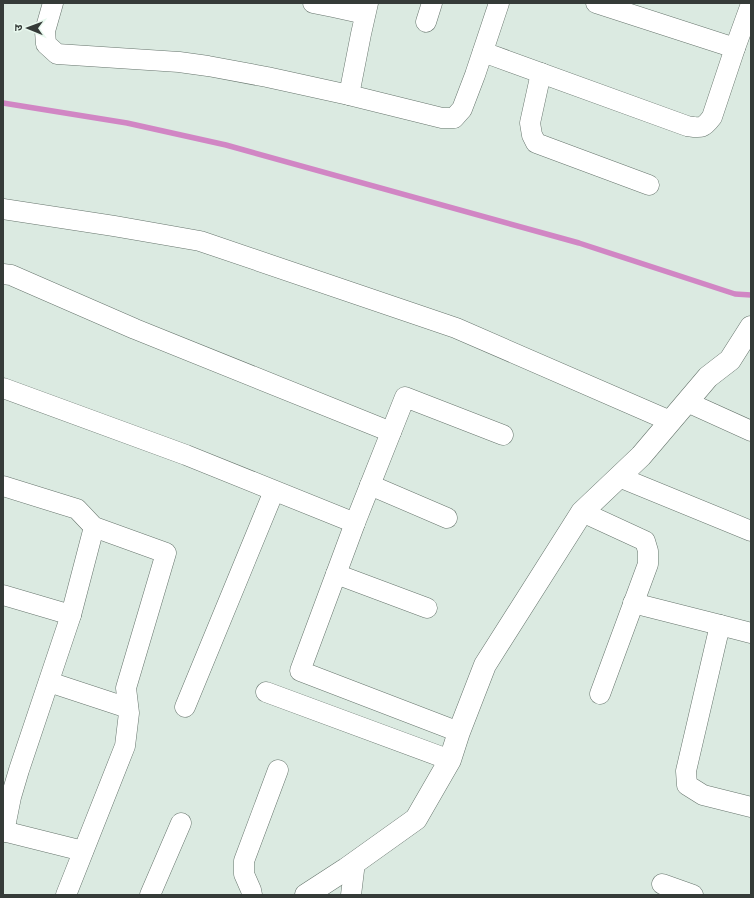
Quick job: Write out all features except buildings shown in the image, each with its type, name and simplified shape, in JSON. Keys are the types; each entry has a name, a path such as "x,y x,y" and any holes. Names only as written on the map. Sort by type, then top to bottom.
{"street":[{"path":"53,3 45,31 46,44 57,54 208,66 349,95 442,118 454,118 462,109 499,3"},
{"path":"313,3 334,7 367,9 349,95"},
{"path":"426,22 432,3"},
{"path":"596,3 735,48"},
{"path":"483,52 687,126 698,128 706,126 712,117 751,4"},
{"path":"541,73 530,123 532,135 536,143 649,185"},
{"path":"3,209 200,241 456,328 670,422"},
{"path":"3,274 11,275 135,329 391,432"},
{"path":"306,895 416,819 450,760 459,732 485,665 582,512 641,456 708,377 730,360 751,327"},
{"path":"3,388 186,455 355,523"},
{"path":"691,396 751,431"},
{"path":"459,732 300,671 355,523 405,397 503,435"},
{"path":"619,477 751,531"},
{"path":"370,484 447,518"},
{"path":"3,486 76,509 94,527 166,553 126,688 129,714 125,746 66,895"},
{"path":"184,707 274,491"},
{"path":"582,512 645,541 648,551 648,564 600,694"},
{"path":"83,851 4,832 11,797 71,615 94,527"},
{"path":"336,574 427,608"},
{"path":"3,595 71,615"},
{"path":"633,603 751,633"},
{"path":"720,625 686,771 687,785 703,795 751,807"},
{"path":"49,682 128,708"},
{"path":"266,692 450,760"},
{"path":"403,743 414,714"},
{"path":"252,895 244,874 244,861 278,770"},
{"path":"150,895 181,823"},
{"path":"351,895 355,862"},
{"path":"662,884 693,895"}],"waterway":[{"path":"3,103 127,123 226,145 579,243 735,294 751,295"}]}
